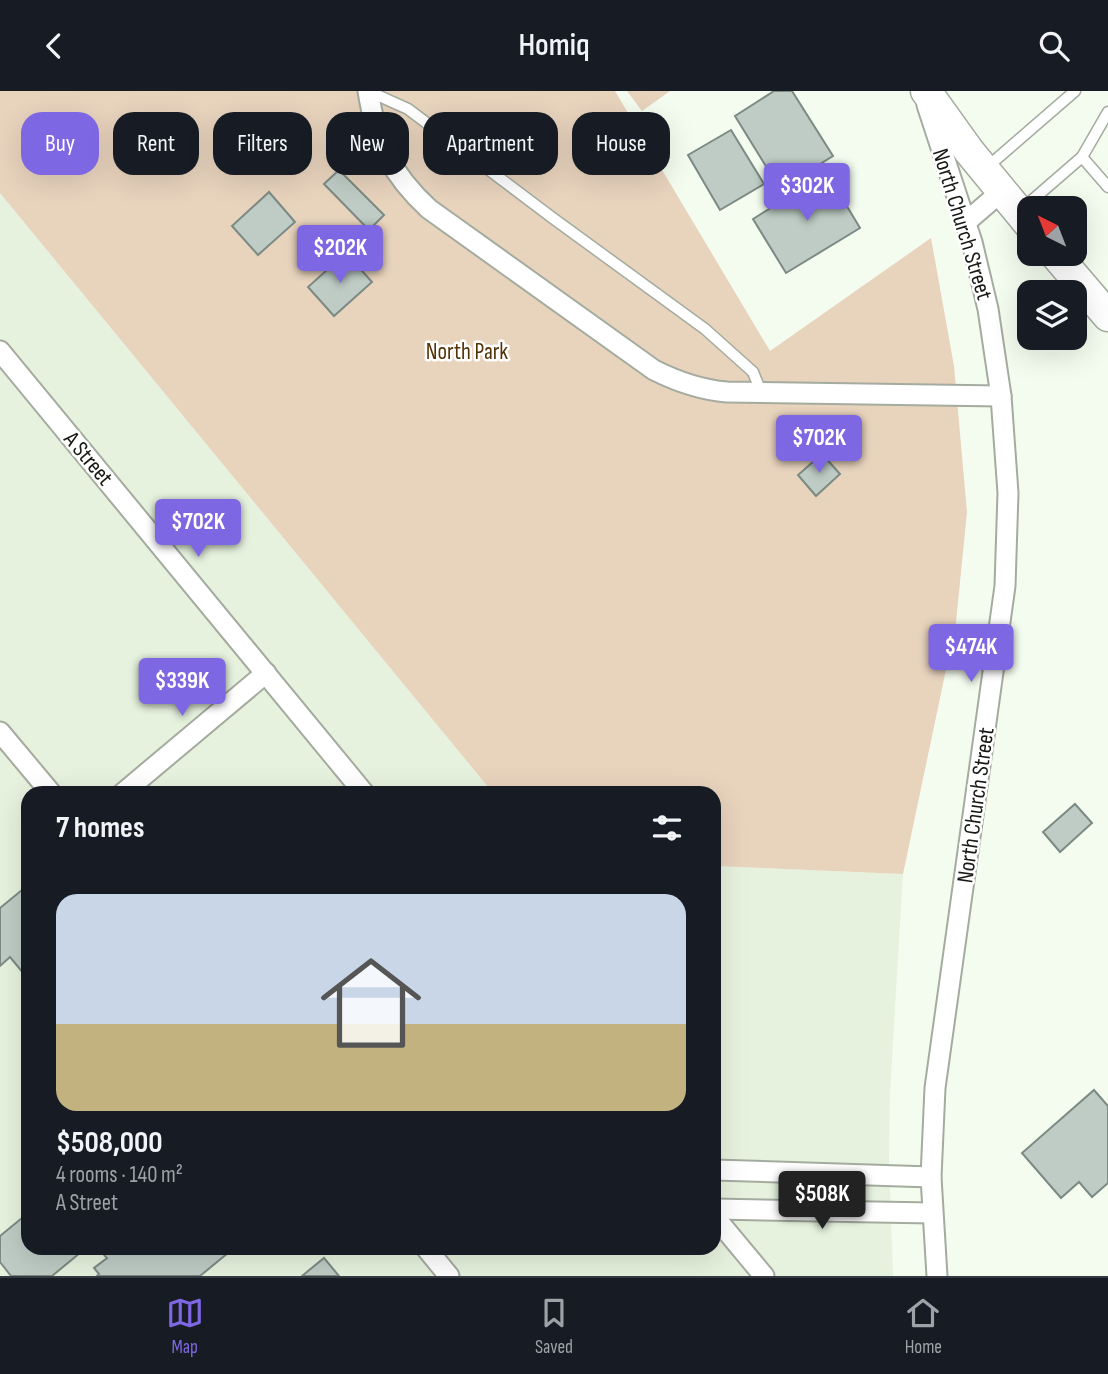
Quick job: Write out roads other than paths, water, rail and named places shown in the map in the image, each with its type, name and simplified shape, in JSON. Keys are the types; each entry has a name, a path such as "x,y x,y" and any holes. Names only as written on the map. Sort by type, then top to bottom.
{"main road":[{"path":"924,91 1008,199"},
{"path":"1065,266 1108,316"}],"street":[{"path":"368,91 372,116 384,152 405,185 429,209 654,370 688,385 709,390 1001,396"},
{"name":"North Church Street","path":"924,91 966,222 988,309 1001,396 1008,493 1005,586 935,1088 931,1177 937,1276"},
{"path":"966,222 1008,199"},
{"name":"A Street","path":"0,351 358,786"},
{"path":"131,786 266,673"},
{"path":"0,732 45,786"},
{"path":"721,1170 931,1177"},
{"path":"721,1209 932,1213"},
{"path":"721,1224 764,1276"},
{"path":"432,1255 449,1276"}],"lane":[{"path":"368,91 408,109 705,329 753,372 761,393"},
{"path":"1008,199 1075,91"},
{"path":"1008,199 1083,157 1108,112"},
{"path":"1083,157 1108,187"}],"park label":[{"name":"North Park","path":"467,351"}]}
